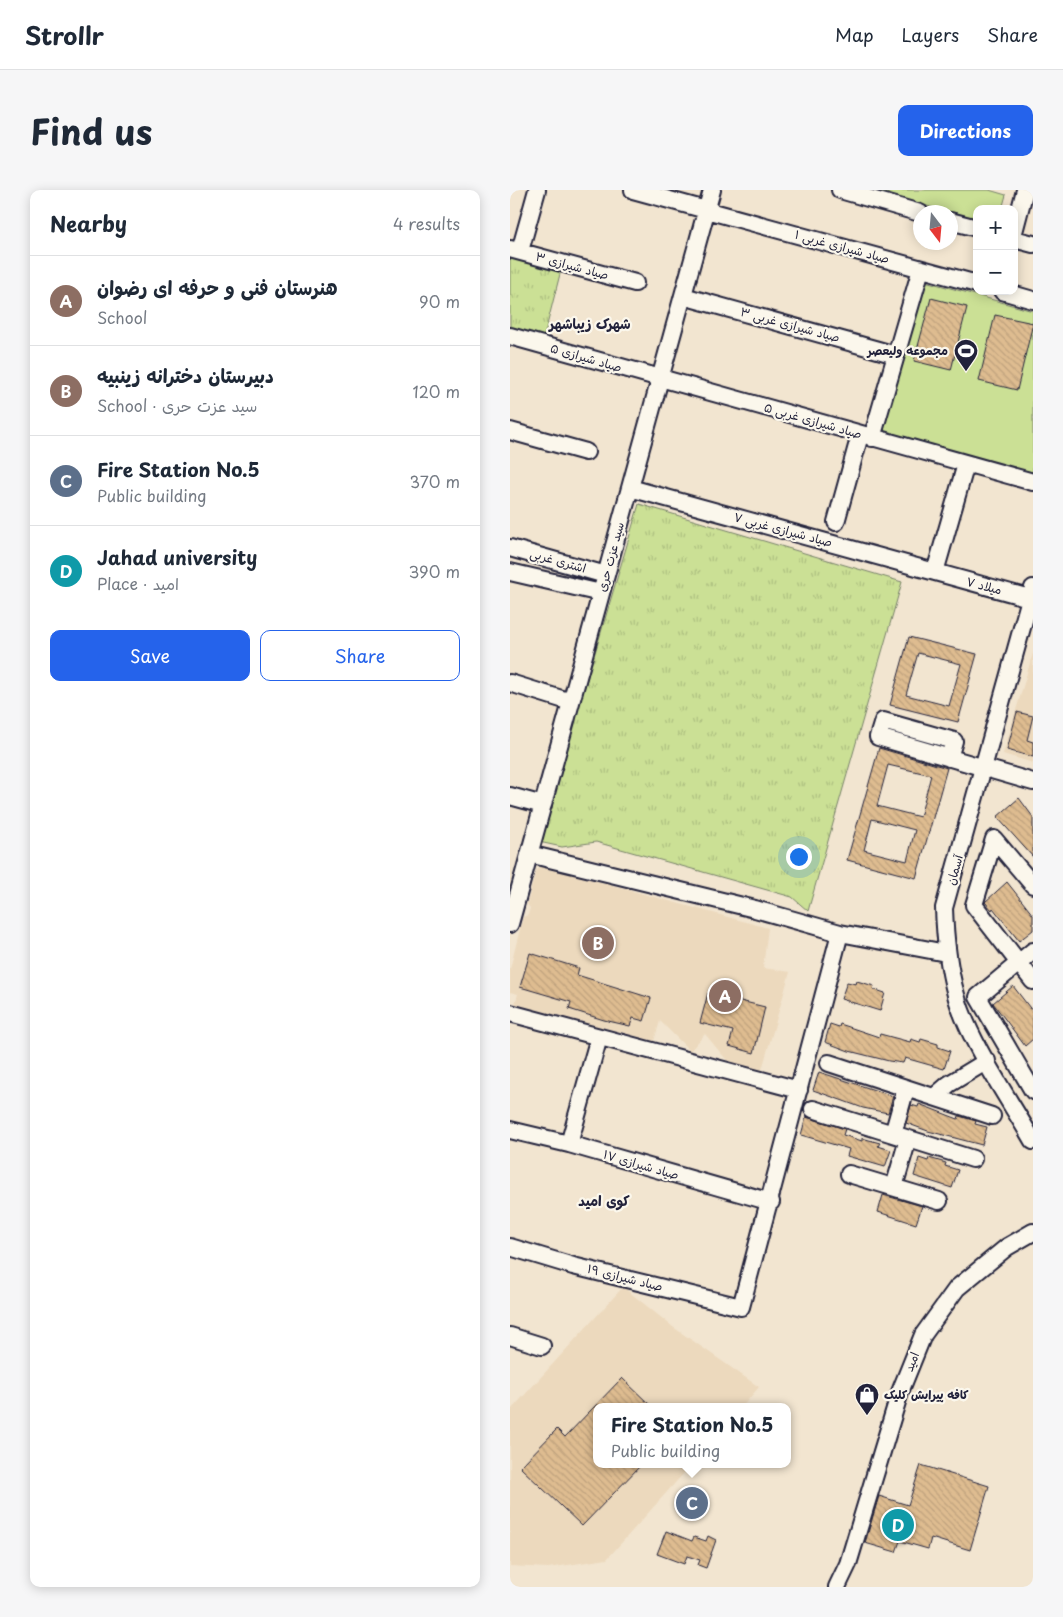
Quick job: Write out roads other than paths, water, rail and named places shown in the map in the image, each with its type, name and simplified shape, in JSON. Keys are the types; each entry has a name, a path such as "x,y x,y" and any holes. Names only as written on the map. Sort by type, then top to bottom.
{"street":[{"path":"515,250 537,190"},
{"name":"صیاد شیرازی غربی ۱","path":"633,190 973,283"},
{"name":"سید عزت حری","path":"510,924 512,907 543,805 712,190"},
{"path":"840,190 913,210"},
{"path":"1018,217 1025,190"},
{"path":"958,223 973,227"},
{"path":"1018,240 1033,244"},
{"name":"صیاد شیرازی ۳","path":"515,250 635,283"},
{"path":"836,522 896,355 921,269"},
{"path":"1016,295 1033,300"},
{"name":"صیاد شیرازی غربی ۳","path":"683,296 896,355"},
{"name":"صیاد شیرازی ۵","path":"510,336 661,379"},
{"name":"صیاد شیرازی غربی ۵","path":"661,379 1033,482"},
{"path":"510,431 586,452"},
{"path":"935,572 966,464"},
{"name":"صیاد شیرازی غربی ۷","path":"630,488 935,572"},
{"name":"اشتری غربی","path":"510,548 606,575"},
{"path":"574,587 583,580 582,568"},
{"name":"اشتری غربی","path":"510,572 601,593"},
{"name":"میلاد ۷","path":"935,572 1032,595"},
{"name":"آسمان","path":"1032,595 944,908 946,953 956,997 987,1061 1033,1140"},
{"path":"510,684 571,702"},
{"path":"950,758 1033,782"},
{"path":"510,796 543,805"},
{"path":"1033,885 994,839 974,905 1033,981"},
{"path":"529,854 840,932 946,953"},
{"path":"771,1202 840,932"},
{"path":"1033,951 978,998 1033,1091"},
{"path":"510,1013 799,1090"},
{"path":"569,1144 599,1037"},
{"path":"934,1097 949,1084 987,1061"},
{"path":"830,1063 992,1116"},
{"path":"894,1188 906,1088"},
{"path":"813,1109 973,1159"},
{"name":"صیاد شیرازی ۱۷","path":"510,1130 569,1144 771,1202"},
{"path":"850,1174 939,1201"},
{"name":"صیاد شیرازی ۱۹","path":"510,1247 572,1266 741,1307 771,1202"},
{"name":"امید","path":"837,1587 848,1564 900,1392 923,1335 957,1288 1007,1247 1033,1232"},
{"path":"510,1336 542,1346"},
{"path":"848,1564 852,1587"}],"place":[{"name":"مجموعه ولیعصر","path":"966,372"},
{"name":"دبیرستان دخترانه زینبیه","path":"598,943"},
{"name":"هنرستان فنی و حرفه ای رضوان","path":"725,996"},
{"name":"کافه پیرایش کلیک","path":"867,1416"},
{"name":"Fire Station No.5","path":"692,1503"},
{"name":"Jahad university","path":"898,1525"}],"district":[{"name":"شهرک زیباشهر","path":"590,324"},
{"name":"کوی امید","path":"604,1201"}]}
